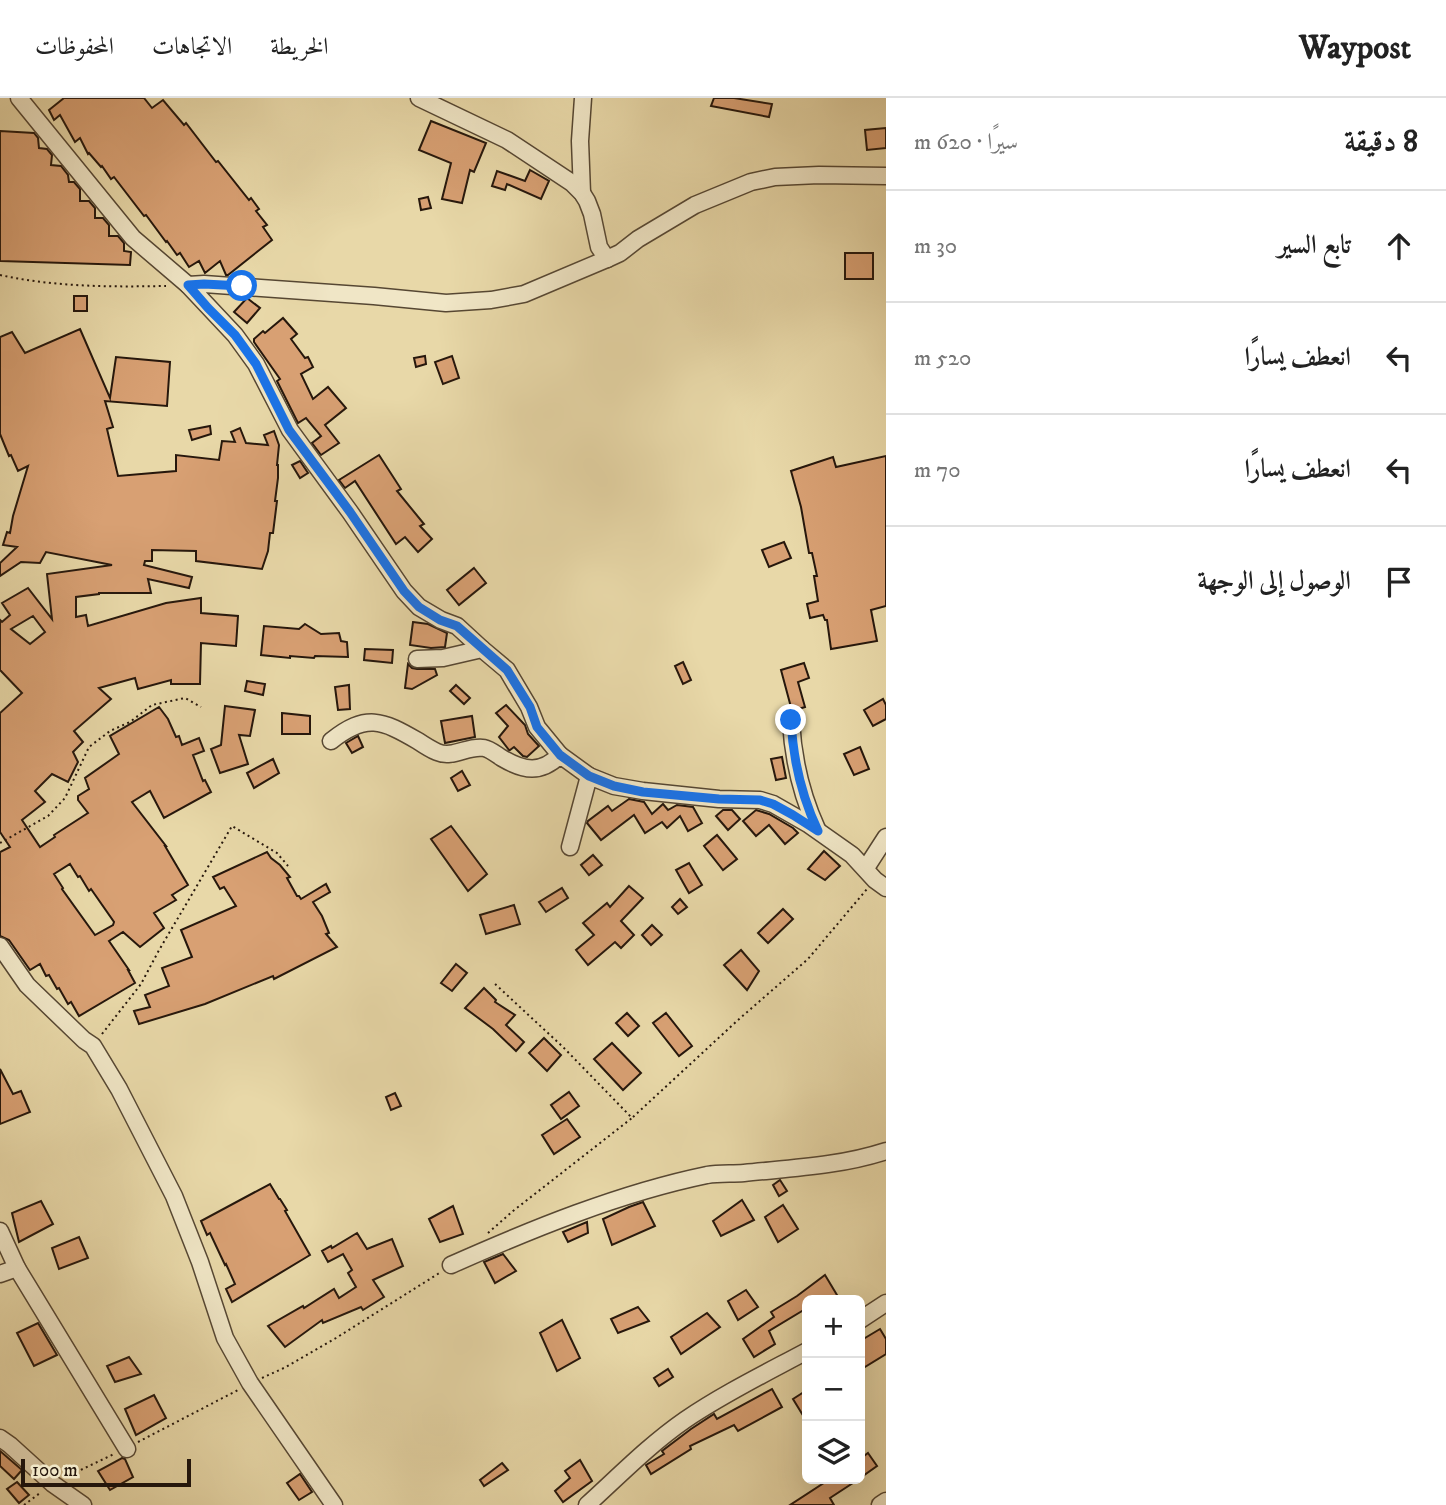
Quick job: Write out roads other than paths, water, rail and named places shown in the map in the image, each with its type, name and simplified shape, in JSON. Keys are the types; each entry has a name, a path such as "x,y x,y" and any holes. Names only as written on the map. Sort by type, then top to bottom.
{"street":[{"path":"19,98 133,238 188,285 235,335 256,364 289,430 404,591 419,607 440,620 457,626 507,670 530,707 537,727 560,755 589,776 614,786 643,792 760,800 773,804 852,855 876,879"},
{"path":"419,98 507,140 555,171 582,193"},
{"path":"583,98 580,141 582,193 592,214 599,247 607,259"},
{"path":"188,285 349,294 446,303 491,300 524,294 607,259 695,205 751,182 775,177 819,174 886,176"},
{"path":"417,659 443,658 482,649"},
{"path":"791,720 798,778 818,831"},
{"path":"331,741 346,729 374,722 392,727 439,753 449,755 486,748 517,767 526,769 552,763 560,755"},
{"path":"570,847 589,776"},
{"path":"876,879 886,837"},
{"path":"0,946 27,985 93,1046 119,1089 174,1196 200,1262 225,1338 250,1383 334,1505"},
{"path":"451,1265 539,1227 620,1199 690,1179 712,1174 729,1175 821,1166 886,1151"},
{"path":"0,1231 18,1268 127,1448"},
{"path":"0,1274 18,1268"},
{"path":"865,1317 886,1303"},
{"path":"587,1505 645,1450 685,1420 802,1354"},
{"path":"0,1438 53,1484 83,1505"},
{"path":"880,1505 886,1501"}]}
